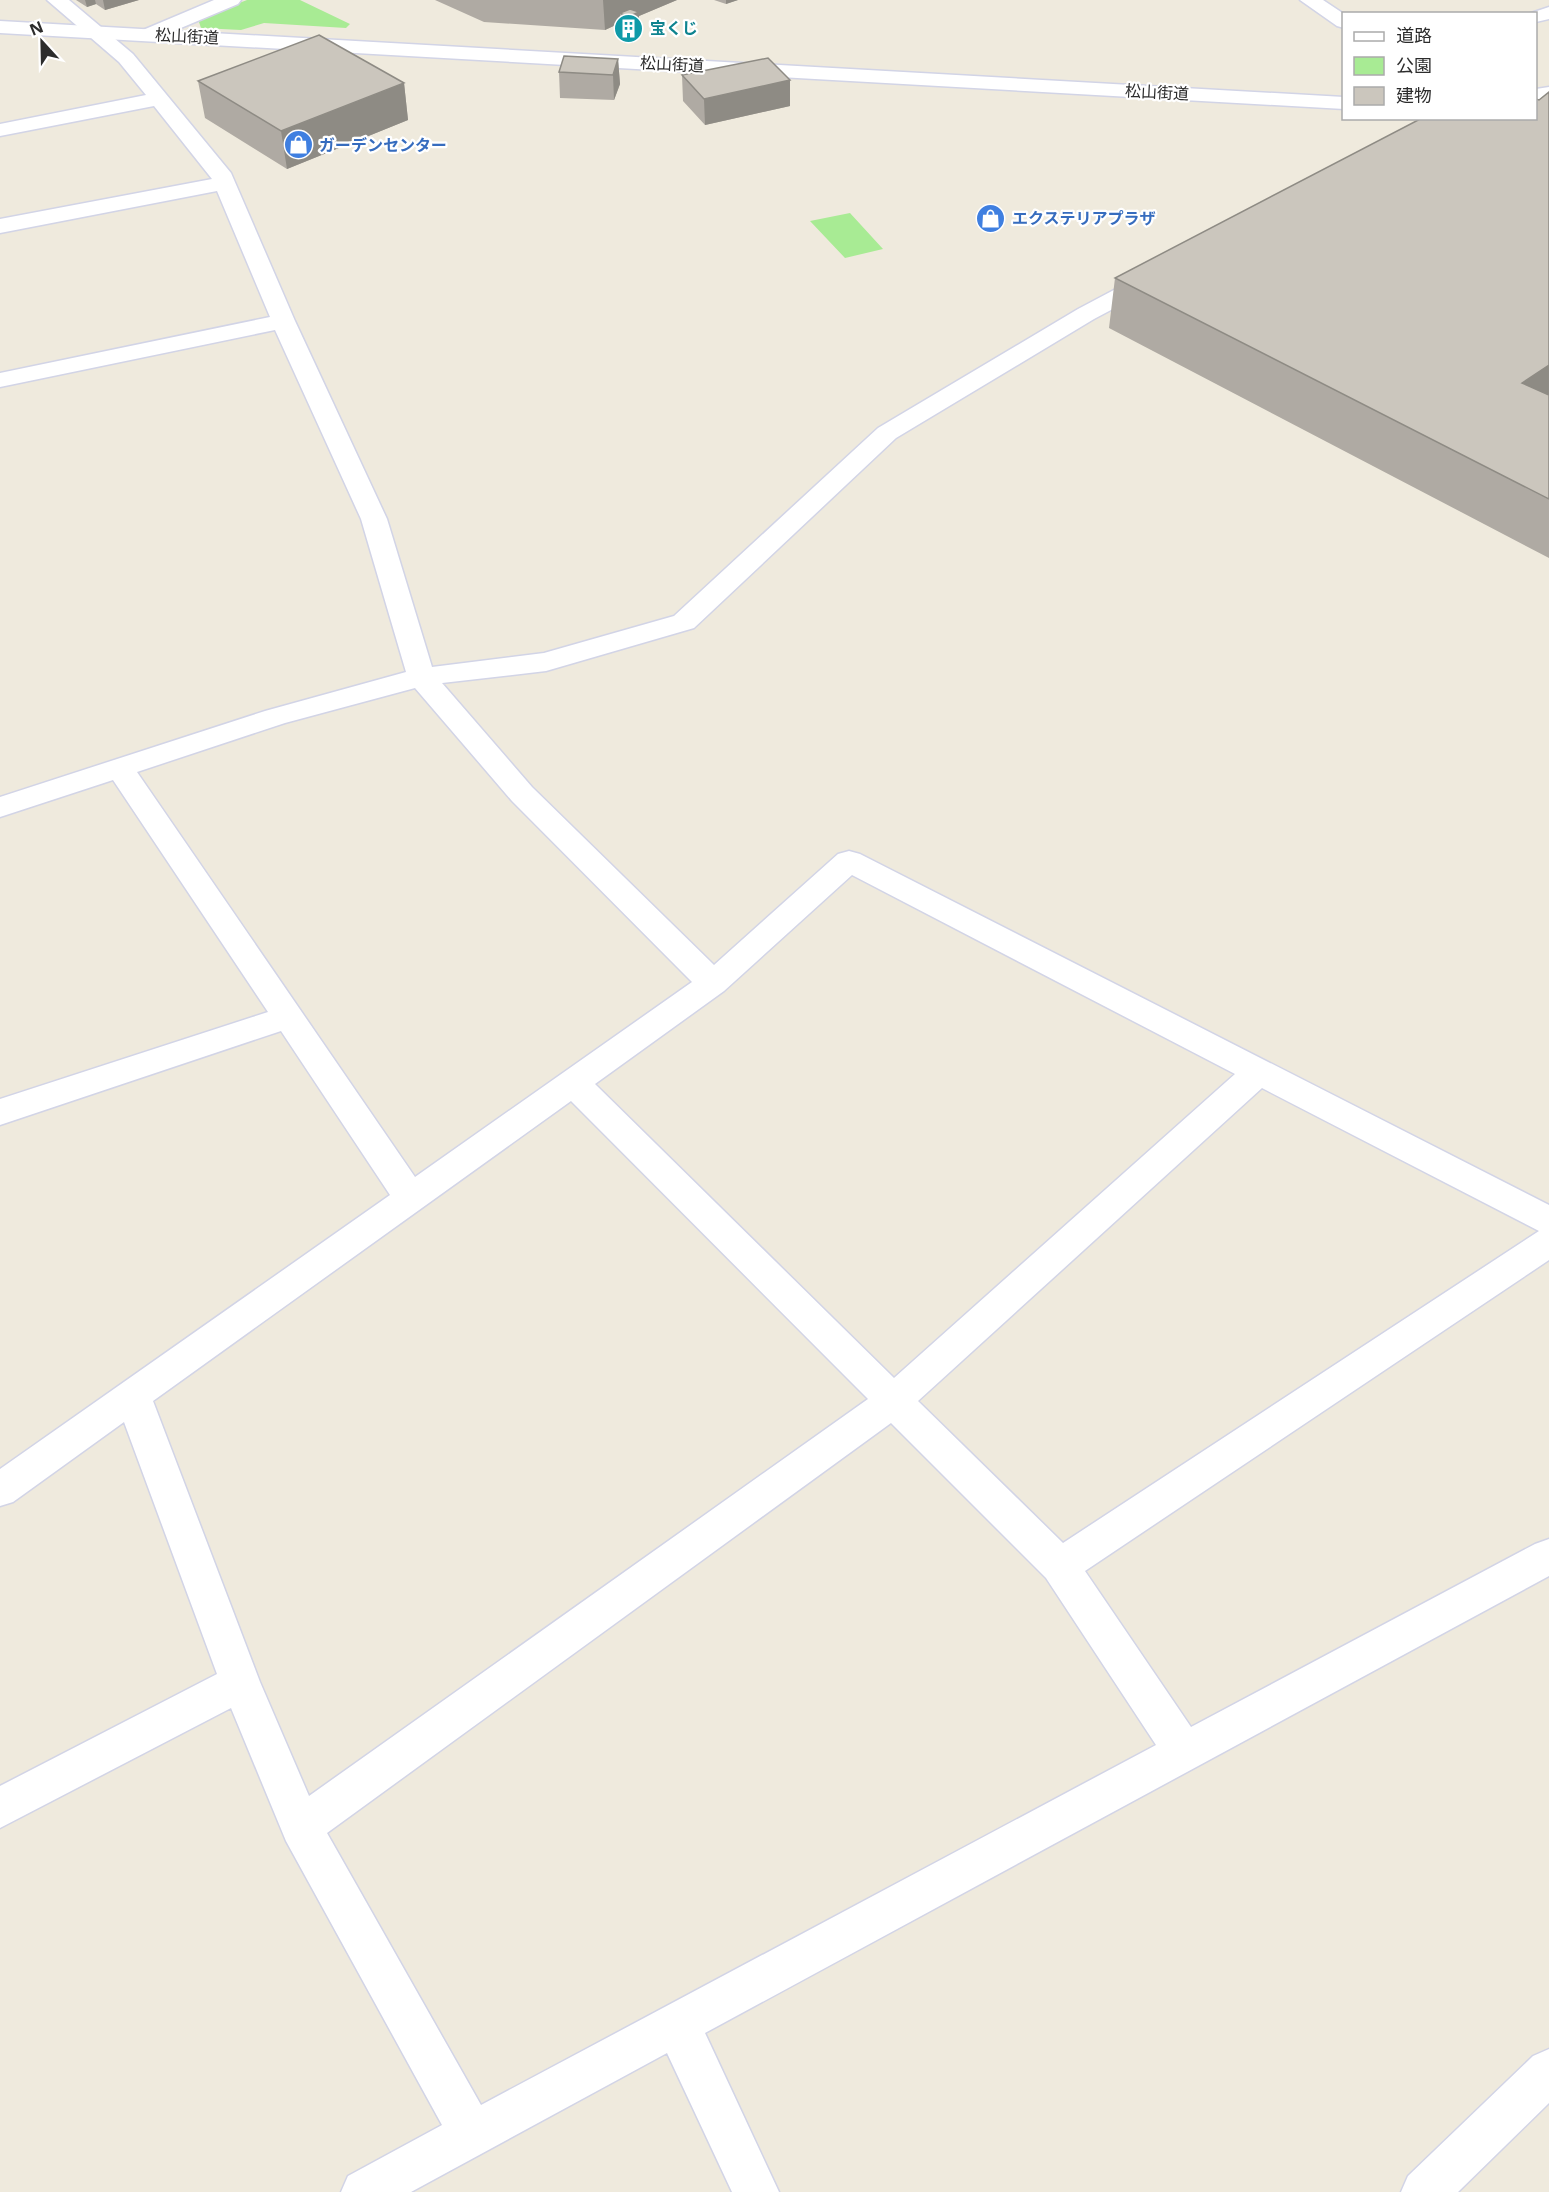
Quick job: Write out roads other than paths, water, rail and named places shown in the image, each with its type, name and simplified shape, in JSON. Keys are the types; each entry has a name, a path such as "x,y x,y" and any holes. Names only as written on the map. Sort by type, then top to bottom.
{"street":[{"path":"57,0 126,58 157,99 220,173 283,321 374,519 421,677 522,794 713,983"},
{"path":"150,34 231,0"},
{"path":"1310,0 1342,21"},
{"name":"松山街道","path":"0,27 1342,103"},
{"path":"0,130 157,99"},
{"path":"0,226 224,183"},
{"path":"0,807 275,717 421,677 546,662 684,622 887,433 1076,320 1168,271"},
{"path":"0,380 283,321"},
{"path":"119,767 411,1198"},
{"path":"0,1490 713,983 849,861 1549,1221"},
{"path":"0,1112 288,1017"},
{"path":"301,1827 893,1401 1259,1072"},
{"path":"573,1083 1060,1566 1184,1752"},
{"path":"1060,1566 1549,1242"},
{"path":"133,1397 240,1682 301,1827 471,2134"},
{"path":"364,2192 1549,1556"},
{"path":"0,1808 240,1682"},
{"path":"677,2024 756,2192"},
{"path":"1424,2192 1549,2072"}],"place":[{"name":"宝くじ","path":"629,28"},
{"name":"ガーデンセンター","path":"298,145"},
{"name":"エクステリアプラザ","path":"991,218"}]}
